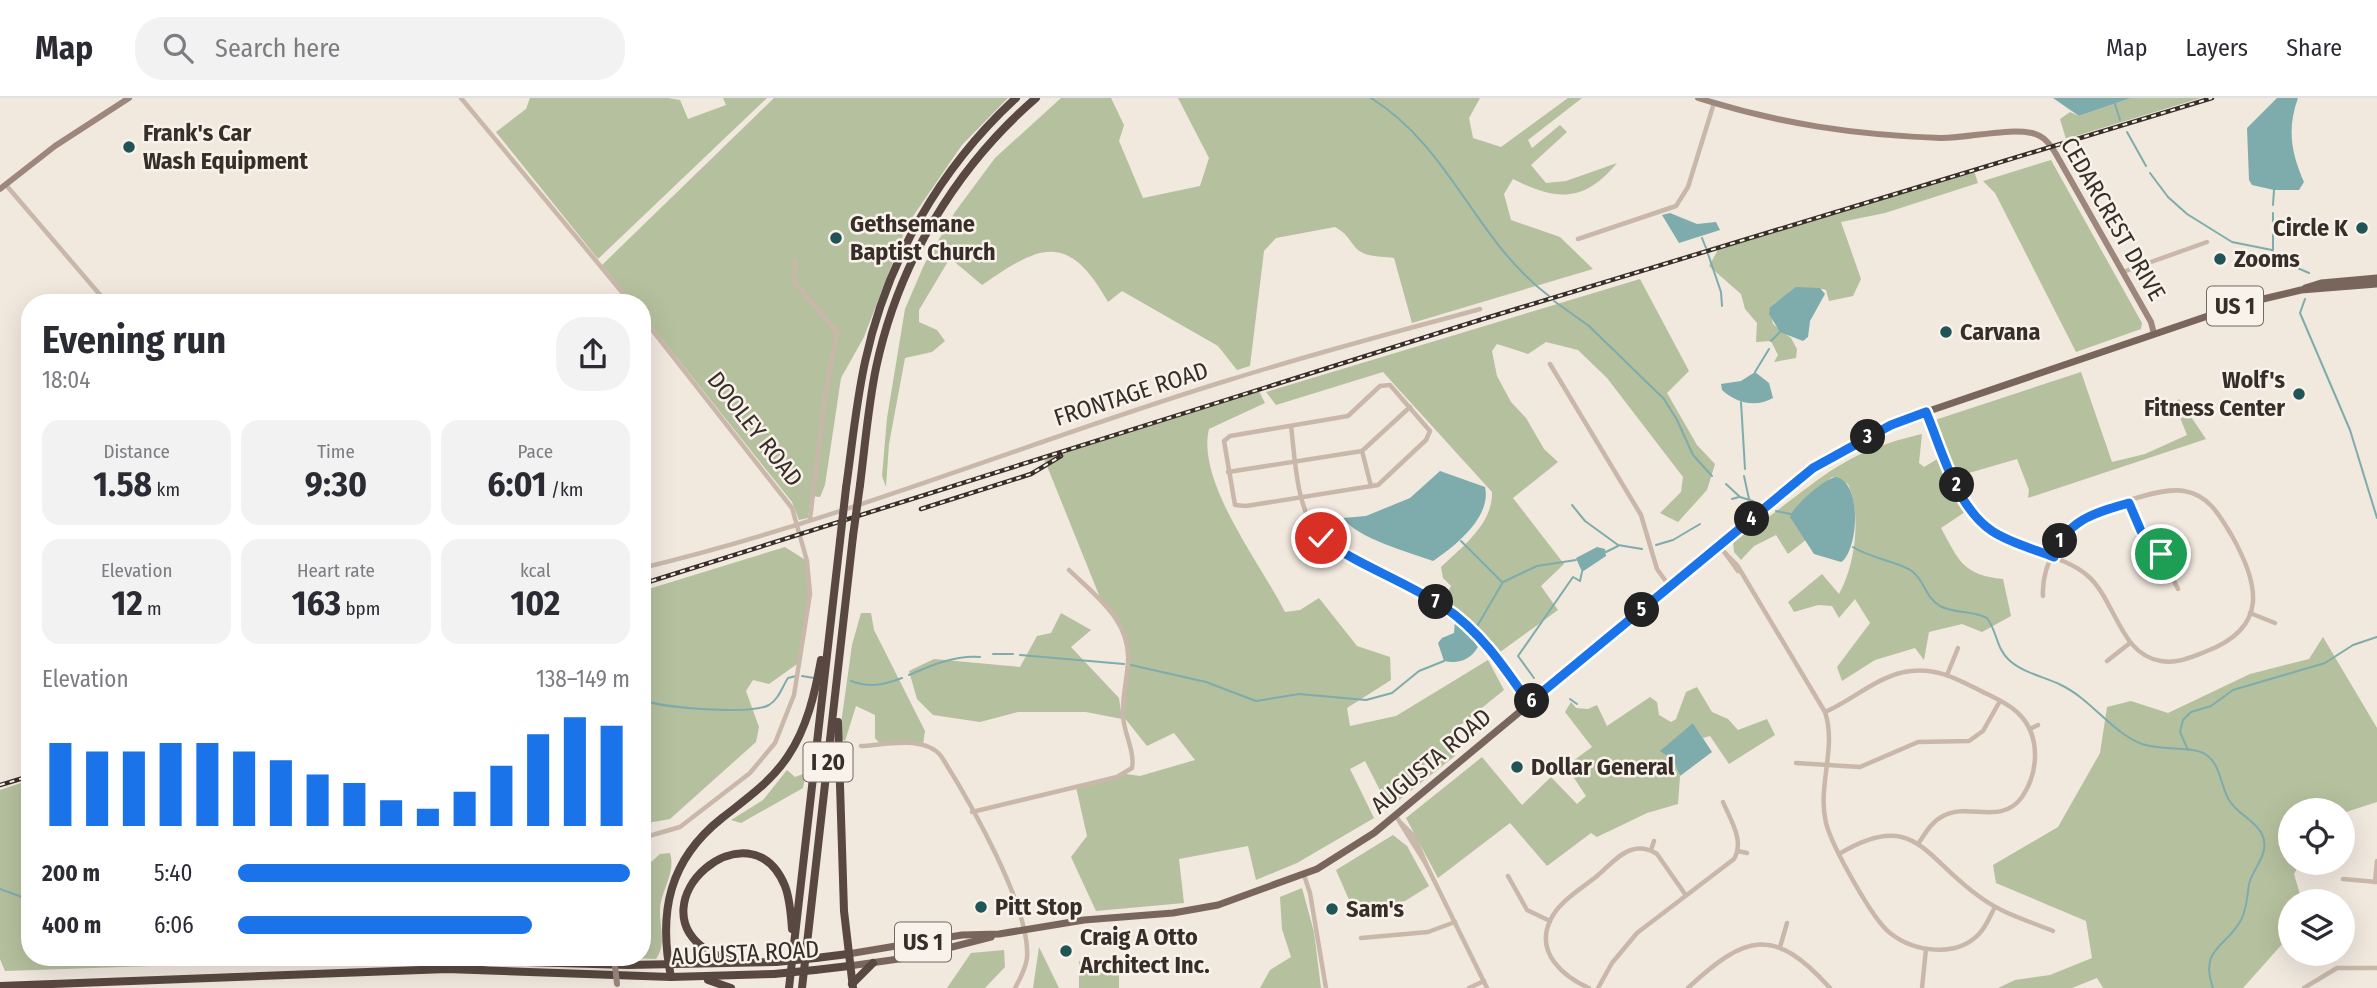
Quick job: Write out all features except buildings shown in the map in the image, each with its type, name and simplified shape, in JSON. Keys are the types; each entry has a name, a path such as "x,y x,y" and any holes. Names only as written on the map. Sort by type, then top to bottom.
{"highway":[{"name":"I 20","path":"789,988 846,488 865,361 881,302 898,260 941,183 985,128 1016,98"},
{"name":"I 20","path":"802,988 853,536 876,366 907,272 929,229 962,177 999,133 1036,98"},
{"path":"671,977 667,905 674,877 695,841 766,784 791,753 811,706 833,599"},
{"path":"837,691 848,954 853,986"},
{"path":"745,963 716,955 703,947 691,933 686,918 685,901 690,885 702,869 720,858 737,854 749,855 760,859 778,874 788,897 793,946"},
{"name":"AUGUSTA ROAD","path":"651,965 776,962 848,954"},
{"path":"853,986 873,963"},
{"name":"AUGUSTA ROAD","path":"446,969 464,966"},
{"name":"AUGUSTA ROAD","path":"0,986 446,969 695,977 774,974 849,966"},
{"path":"695,977 731,988"}],"main road":[{"name":"US 1","path":"2305,291 2330,282 2377,278"},
{"name":"AUGUSTA ROAD","path":"848,954 961,935 999,934 1084,920 1199,909 1248,897 1304,875 1356,847 1398,819 1529,703 1670,587 1722,550 1813,468 1891,425 2127,343 2131,338 2154,334 2246,303 2305,291 2377,284"},
{"name":"AUGUSTA ROAD","path":"849,966 969,944 999,934"}],"street":[{"path":"99,294 3,186 64,139 129,98"},
{"path":"461,98 624,294"},
{"name":"CEDARCREST DRIVE","path":"1698,98 1773,120 1841,131 1942,138 2021,133 2041,136 2056,154 2151,322 2154,334"},
{"path":"1578,239 1676,206 1688,187 1714,103"},
{"path":"2122,272 2207,243"},
{"path":"795,261 794,282 837,332 825,395 810,519"},
{"name":"FRONTAGE ROAD","path":"651,565 810,519 1229,380 1479,309"},
{"name":"DOOLEY ROAD","path":"651,328 776,484 792,508 809,572 810,600 794,695 781,733 758,765 715,802 680,827 651,835"},
{"path":"1550,364 1642,515 1657,569 1670,587"},
{"path":"1380,386 1390,386 1410,407 1430,431 1426,440 1378,485 1235,505 1224,441 1230,436 1348,415 1380,386"},
{"path":"1228,472 1362,451 1410,407"},
{"path":"1926,412 1959,488 1980,520 1998,535 2054,557 2074,566 2096,584 2110,603 2130,643 2154,660 2178,661 2227,643 2240,631 2250,613 2254,593 2249,569 2210,504 2193,493 2179,490 2129,503 2077,522 2065,535 2054,557 2044,580 2043,596"},
{"path":"1291,425 1302,497 1311,522 1321,538 1459,618 1490,649 1529,703"},
{"path":"1362,451 1371,486"},
{"path":"2129,503 2138,526 2164,559 2179,589"},
{"path":"1722,550 1730,555 1825,712 1830,734 1823,809 1830,836 1880,923 1898,939 1926,949 1955,948 1968,943 1983,930 1995,907"},
{"path":"972,811 1117,777 1132,768 1123,716 1128,654 1121,628 1101,600 1069,570"},
{"path":"2250,613 2275,623"},
{"path":"2107,660 2130,643"},
{"path":"1947,675 1958,648"},
{"path":"1825,712 1898,674 1925,671 1947,675 2000,701 2017,712 2030,729 2035,761 2019,801 1995,813 1960,811 1947,815 1932,825 1918,844"},
{"path":"1796,763 1826,766 1868,765 1919,742 1969,741 1983,731 2000,701"},
{"path":"2030,729 2038,725"},
{"path":"861,746 909,744 935,749 950,769 1014,896 1027,958 1015,988"},
{"path":"1598,988 1612,963 1630,940 1685,894 1727,866 1738,850 1738,839 1723,802"},
{"path":"1398,819 1426,864 1487,988"},
{"path":"1839,854 1876,836 1899,836 1918,844 1972,891 1995,907 2053,931"},
{"path":"1650,850 1654,841"},
{"path":"1589,988 1565,976 1553,962 1548,943 1550,921 1569,898 1623,853 1636,849 1650,850 1685,894"},
{"path":"1738,850 1747,853"},
{"path":"2343,879 2376,882 2377,861"},
{"path":"1304,875 1311,893 1326,988"},
{"path":"1508,876 1527,910 1550,921"},
{"path":"1361,938 1428,932 1455,922"},
{"path":"1780,947 1787,923"},
{"path":"1688,988 1737,949 1754,945 1780,947 1800,958 1830,988"},
{"path":"1922,988 1926,949"},
{"path":"615,966 617,986"},
{"path":"2304,988 2337,968 2377,968"},
{"path":"1469,988 1484,981"}],"green space":[{"path":"530,98 668,98 680,100 688,119 726,105 723,98 767,98 598,259 496,132 526,109"},
{"path":"774,98 1008,98 962,145 907,225 864,337 841,378 825,485 820,497 811,496 808,518 799,520 792,502 651,325 651,294 626,294 602,265"},
{"path":"1061,98 1111,98 1124,125 1119,141 1143,198 1200,186 1209,158 1178,98 1480,98 1469,118 1473,138 1501,147 1568,98 1582,98 1528,140 1532,148 1560,125 1567,132 1531,165 1546,183 1566,181 1617,163 1605,176 1581,191 1556,194 1513,179 1504,194 1511,220 1560,237 1593,269 1412,323 1394,258 1373,256 1359,251 1335,227 1276,238 1264,251 1250,366 1237,370 1218,346 1122,291 1108,302 1094,279 1080,264 1066,255 1052,252 1037,254 1002,271 982,285 950,258 919,310 919,322 937,330 945,341 932,352 905,358 889,444 886,487 882,476 887,418 905,309 924,265 955,212 995,158"},
{"path":"2131,98 2201,98 2066,139 2060,119 2070,112 2079,116"},
{"path":"2051,160 2142,323 2141,329 2076,352 1995,193 1983,181"},
{"path":"1974,171 1978,183 1885,213 1841,222 1861,279 1853,296 1829,301 1826,290 1804,290 1789,295 1770,307 1773,324 1791,338 1797,349 1796,358 1774,362 1778,355 1771,341 1756,342 1757,323 1745,309 1741,294 1709,266 1719,248"},
{"path":"1640,279 1689,371 1667,393 1697,445 1715,464 1707,490 1678,522 1660,513 1681,492 1683,477 1607,378 1578,350 1546,342 1528,354 1497,344 1492,351 1497,376 1511,402 1526,418 1544,449 1558,462 1513,498 1564,564 1541,586 1558,610 1496,655 1476,633 1441,605 1451,586 1443,578 1441,567 1482,525 1491,504 1492,492 1383,372 1276,405 1266,392"},
{"path":"2081,372 2112,462 2145,454 2187,435 2174,403 2179,399 2206,439 2028,498 2029,490 2017,459 1962,475 1952,463 1935,420"},
{"path":"1258,389 1265,403 1209,429 1208,450 1212,473 1233,522 1285,612 1300,610 1319,598 1357,646 1390,657 1391,680 1347,708 1350,726 1396,716 1488,660 1504,690 1447,736 1455,756 1389,808 1365,761 1350,769 1374,818 1297,863 1256,880 1248,846 1179,859 1184,903 1096,911 1071,857 1087,836 1076,787 1126,774 1140,776 1195,760 1174,733 1147,746 1123,716 1128,654 1121,628 1101,600 1043,456"},
{"path":"1922,434 1919,463 1924,467 1944,455 1971,508 1941,528 1958,558 1971,570 2003,579 2011,616 1982,632 1962,624 1929,632 1924,660 1915,648 1875,660 1842,681 1837,667 1870,623 1855,599 1839,618 1832,606 1818,605 1794,612 1788,602 1822,574 1839,594 1845,583 1853,555 1856,525 1848,484 1832,477 1806,499 1803,534 1807,539 1788,554 1776,535 1754,546 1741,560 1734,552 1733,541 1842,464 1877,447"},
{"path":"785,547 807,561 810,594 800,662 769,684 753,680 746,691 759,727 756,742 670,819 651,822 651,588"},
{"path":"861,613 871,613 874,630 925,731 923,745 881,745 875,738 875,715 856,706 845,741 839,738 852,645"},
{"path":"1061,613 1091,630 1071,647 1119,698 1122,719 1086,712 1018,712 980,722 933,715 917,699 909,671 934,659 1020,667 1037,636 1051,633"},
{"path":"2323,637 2377,728 2377,802 2355,809 2355,798 2278,798 2278,875 2294,875 2298,889 2278,889 2278,949 2243,988 2103,988 2097,978 2072,988 1998,988 2015,980 2050,975 2092,958 2086,921 1996,883 1993,865 2058,827 2100,753 2107,707 2131,701 2168,713 2250,674 2309,659"},
{"path":"1697,687 1712,712 1728,719 1738,730 1767,719 1775,735 1729,764 1710,736 1703,738 1693,723 1673,760 1680,776 1678,804 1647,813 1597,837 1591,833 1547,866 1510,823 1438,878 1406,818 1482,757 1522,805 1551,777 1577,804 1586,796 1566,766 1592,747 1565,712 1571,702 1576,708 1588,709 1597,705 1607,726 1650,697 1657,702 1659,715 1671,722 1676,719 1686,692"},
{"path":"787,770 795,777 806,773 803,788 741,823 731,820 763,800"},
{"path":"21,783 21,966 154,966 5,971 0,959 0,790"},
{"path":"1393,835 1407,846 1429,886 1405,901 1353,909 1336,870"},
{"path":"670,853 671,867 660,908 661,947 656,959 651,959 651,862 660,854"},
{"path":"1302,888 1314,932 1321,988 1260,988 1270,970 1291,957 1282,929 1280,897"},
{"path":"1039,947 1059,988 1033,988"},
{"path":"1004,950 1005,967 985,988 947,988 971,953"},
{"path":"1079,961 1087,963 1089,972 1105,973 1111,962 1119,963 1119,988 1079,988"}],"water":[{"path":"2053,98 2131,98 2079,116"},
{"path":"2277,98 2298,98 2292,120 2292,140 2304,182 2299,190 2274,190 2252,185 2249,180 2247,128"},
{"path":"1670,213 1697,224 1716,222 1720,230 1679,243 1662,215"},
{"path":"1796,287 1820,288 1825,294 1810,321 1808,337 1803,341 1780,332 1769,314 1770,307"},
{"path":"1755,372 1769,383 1773,398 1760,403 1746,403 1722,390 1721,384 1741,381"},
{"path":"1440,471 1485,487 1486,498 1483,509 1470,530 1433,561 1372,538 1350,526 1343,518 1366,516 1410,498"},
{"path":"1836,477 1845,482 1851,491 1855,518 1851,545 1841,562 1814,554 1790,517 1810,494"},
{"path":"1597,547 1605,549 1606,556 1582,572 1576,558"},
{"path":"1455,621 1461,623 1478,647 1464,660 1444,661 1438,643 1442,638 1454,633"},
{"path":"1693,723 1712,752 1680,776 1673,760 1660,751"}],"waterway":[{"path":"1371,98 1399,119 1423,143 1501,248 1523,273 1549,296"},
{"path":"2115,104 2120,120"},
{"path":"2127,132 2146,166"},
{"path":"2150,173 2168,197 2187,214 2232,242 2272,250 2275,258 2309,273"},
{"path":"2273,205 2274,190"},
{"path":"2273,213 2273,250"},
{"path":"1702,238 1706,248"},
{"path":"1708,254 1721,292 1722,306"},
{"path":"2305,299 2300,313 2350,430 2377,518"},
{"path":"1554,301 1589,326 1664,399 1693,455 1712,476"},
{"path":"1771,341 1780,332"},
{"path":"1755,372 1769,349"},
{"path":"1741,402 1745,469"},
{"path":"1744,476 1749,499"},
{"path":"1726,484 1740,497 1753,501"},
{"path":"1732,499 1739,497"},
{"path":"1572,505 1585,521 1618,545 1642,549"},
{"path":"1776,511 1791,514"},
{"path":"1656,545 1673,540 1700,524"},
{"path":"1461,541 1502,582"},
{"path":"1606,552 1618,546"},
{"path":"1853,547 1908,569 1917,576 1935,603 1940,606 1987,618 2001,650 2009,660 2072,691 2131,739 2150,746 2200,752 2210,758 2229,800 2259,829 2264,841 2263,854 2251,878 2241,920 2216,950 2209,964 2213,988"},
{"path":"1476,628 1503,582 1537,566 1576,560"},
{"path":"1534,678 1518,656 1573,577 1580,581 1582,572"},
{"path":"2188,750 2180,732 2183,720 2191,712 2211,706 2233,690 2325,663 2353,645 2377,637"},
{"path":"993,654 1013,654"},
{"path":"1020,655 1124,664"},
{"path":"909,675 953,659 980,657"},
{"path":"1131,665 1206,682 1256,701 1299,694 1366,700 1392,693 1419,671 1444,661"},
{"path":"651,702 706,709 759,708 769,705 778,696 788,678 796,676"},
{"path":"802,676 814,678"},
{"path":"851,681 876,685 902,678"},
{"path":"1570,699 1577,704"},
{"path":"0,889 21,897"}],"railway":[{"path":"651,581 1483,319 2212,98"},
{"path":"921,509 1031,474 1061,456"},
{"path":"0,785 21,779"}],"place":[{"name":"Frank's Car Wash Equipment","path":"129,147"},
{"name":"Circle K","path":"2362,228"},
{"name":"Gethsemane Baptist Church","path":"836,238"},
{"name":"Zooms","path":"2220,259"},
{"name":"Carvana","path":"1946,332"},
{"name":"Wolf's Fitness Center","path":"2299,394"},
{"name":"Dollar General","path":"1517,767"},
{"name":"Pitt Stop","path":"981,907"},
{"name":"Sam's","path":"1332,909"},
{"name":"Craig A Otto Architect Inc.","path":"1066,951"}],"route":[{"path":"1321,538 1448,610 1476,633 1496,655 1529,703 1813,468 1891,425 1926,412 1959,488 1980,520 1993,532 2054,557 2065,535 2077,522 2129,503 2141,531 2161,554"}]}
